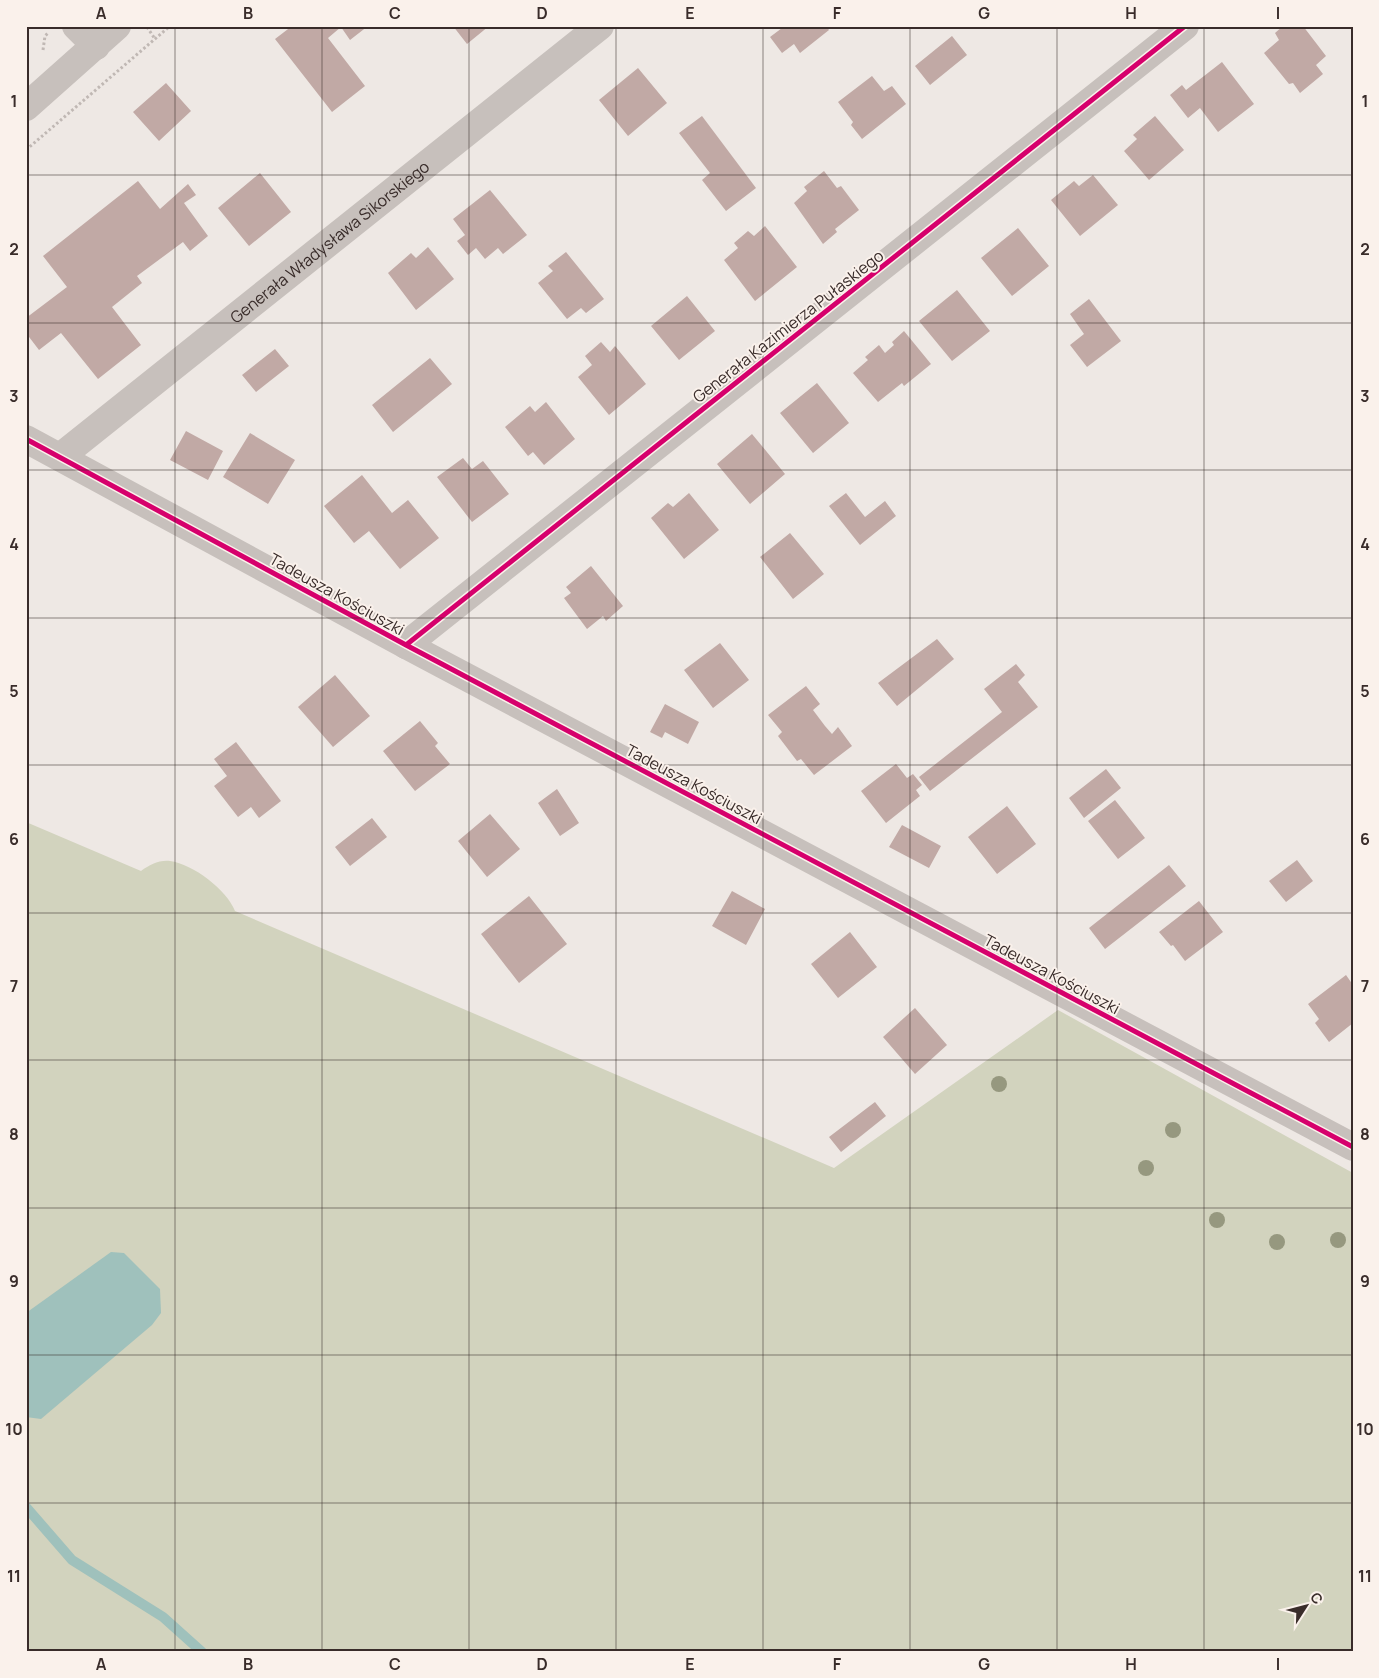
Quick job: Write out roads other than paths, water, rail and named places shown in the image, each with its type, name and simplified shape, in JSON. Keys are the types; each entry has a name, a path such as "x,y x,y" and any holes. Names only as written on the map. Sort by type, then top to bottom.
{"street":[{"path":"76,26 96,46"},
{"path":"26,107 117,26"},
{"name":"Generała Kazimierza Pułaskiego","path":"406,645 1185,26"},
{"name":"Generała Władysława Sikorskiego","path":"60,457 586,31"},
{"name":"Tadeusza Kościuszki","path":"26,440 406,645 1353,1147"}],"water":[{"path":"111,1252 124,1253 160,1289 161,1313 152,1325 41,1419 26,1417 26,1313"}],"waterway":[{"path":"26,1507 72,1560 163,1617 202,1652"}]}
